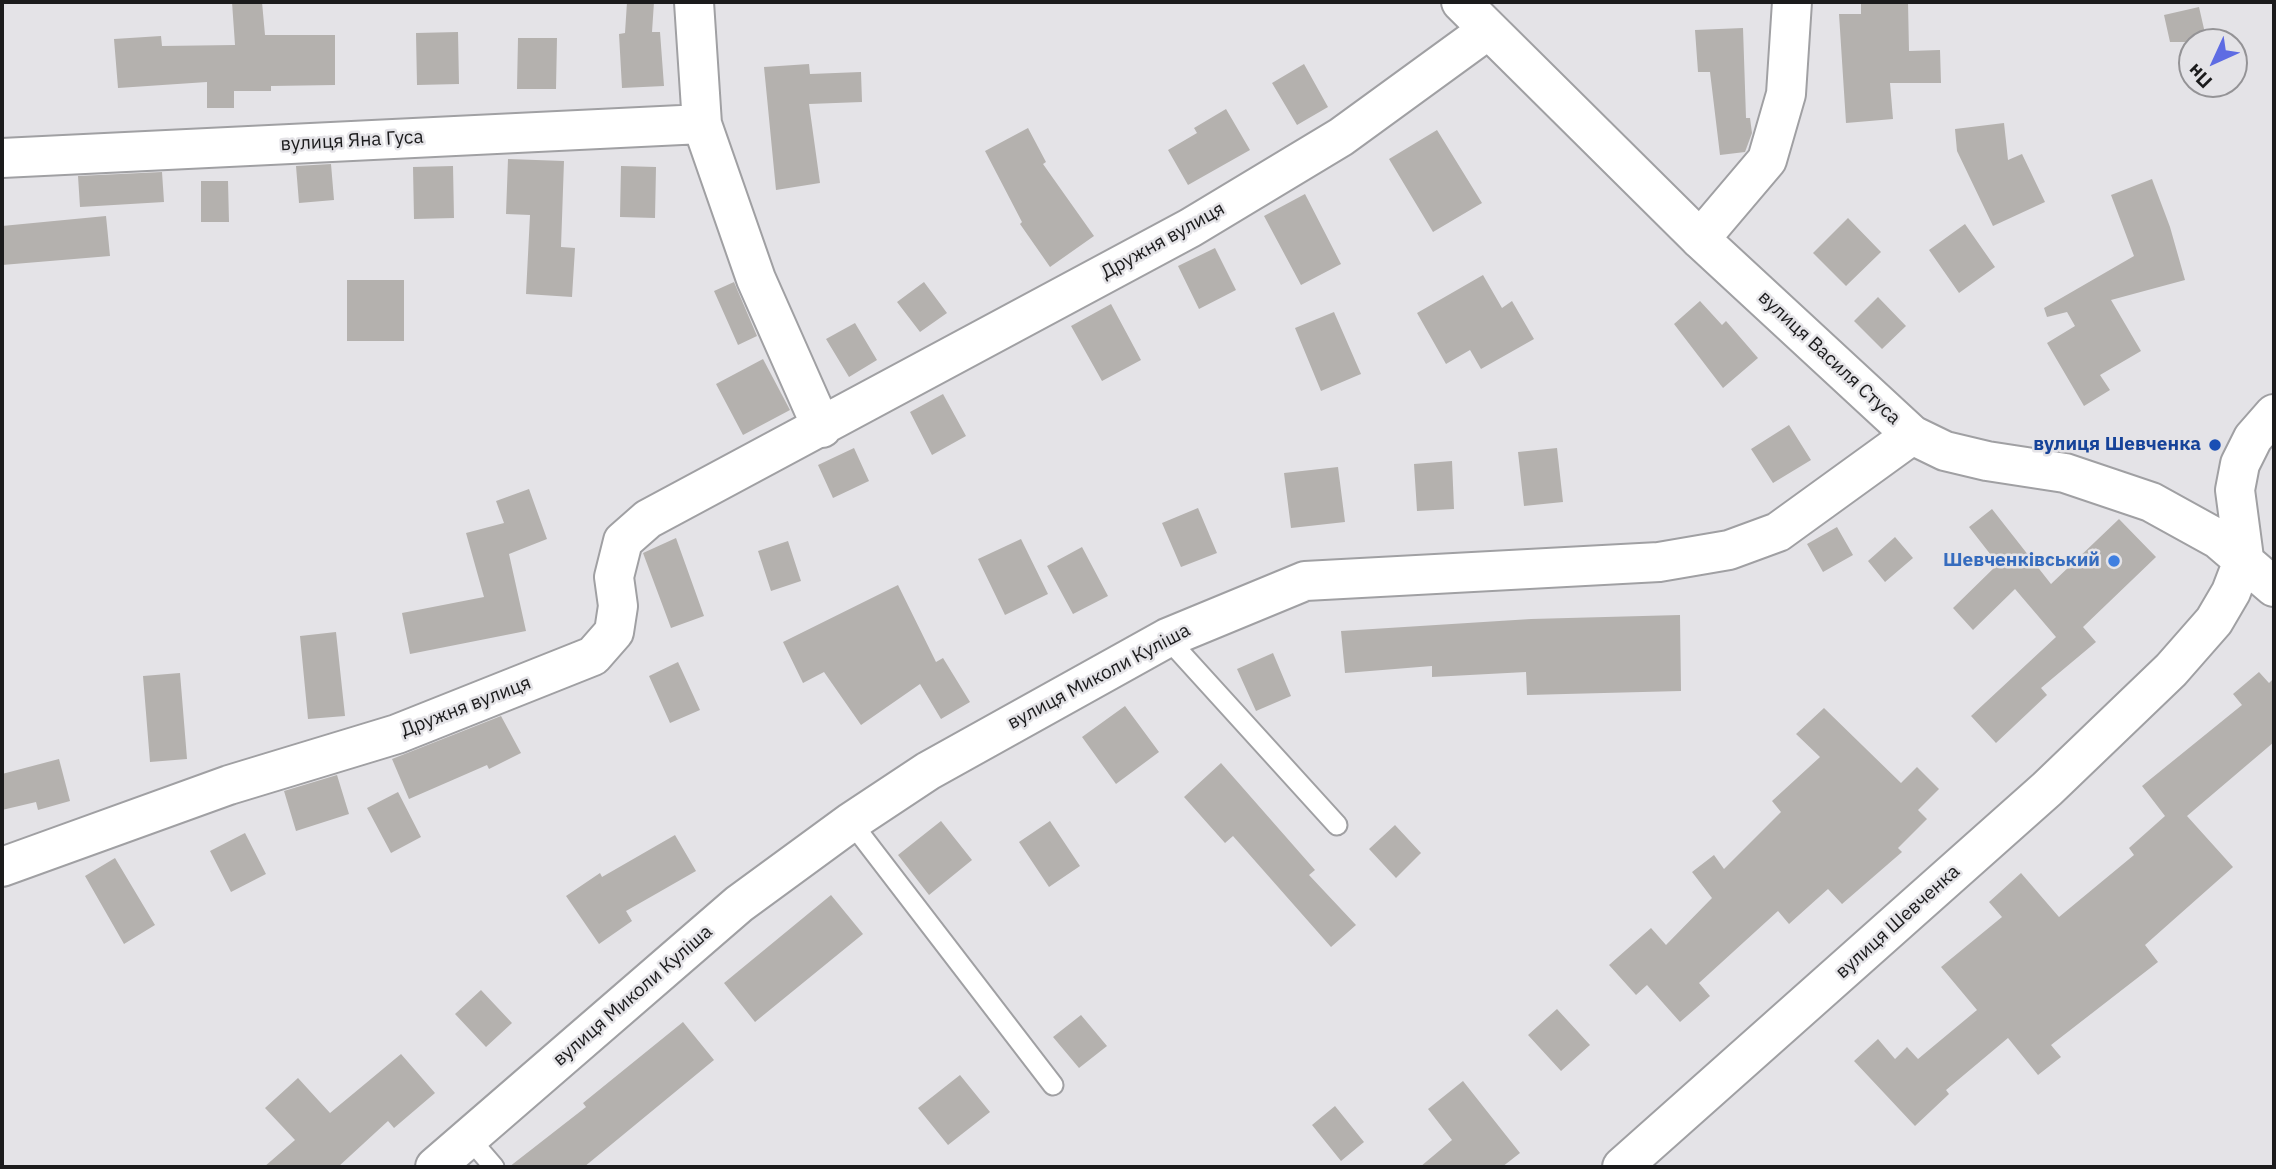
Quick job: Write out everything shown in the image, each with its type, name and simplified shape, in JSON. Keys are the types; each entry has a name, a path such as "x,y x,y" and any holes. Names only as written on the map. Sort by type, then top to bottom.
{"street":[{"path":"694,2 702,124 756,279 822,428"},
{"name":"вулиця Василя Стуса","path":"1461,2 1700,239 1912,435 1945,451 1987,461 2065,473 2151,502 2190,521 2244,558 2274,587"},
{"path":"1700,239 1767,160 1786,94 1792,2"},
{"name":"Дружня вулиця","path":"2,867 229,785 397,734 593,656 614,632 618,606 614,577 623,541 648,519 822,428 1190,228 1341,136 1488,30"},
{"name":"вулиця Яна Гуса","path":"2,158 702,124"},
{"name":"вулиця Шевченка","path":"1622,1167 2048,789 2171,670 2214,621 2231,592 2244,558 2235,490 2239,464 2253,438 2274,414"},
{"name":"вулиця Миколи Куліша","path":"435,1167 739,904 851,822 928,771 1167,638 1305,581 1659,562 1729,550 1778,532 1912,435"}],"lane":[{"path":"1167,638 1337,825"},
{"path":"851,822 1053,1085"},
{"path":"469,1138 494,1167"}],"building":[{"path":"232,2 262,2 265,35 335,35 335,85 271,86 271,91 234,91 234,108 207,108 207,82 118,88 114,39 161,36 162,46 235,45"},
{"path":"627,2 654,2 652,32 660,32 664,86 622,88 619,34 625,33"},
{"path":"1861,2 1908,2 1909,51 1940,50 1941,83 1890,83 1893,119 1846,123 1839,14 1861,14"},
{"path":"2199,7 2204,28 2178,28 2178,42 2170,42 2164,15"},
{"path":"1743,28 1746,118 1750,118 1752,133 1745,152 1720,155 1710,72 1698,72 1695,30"},
{"path":"458,32 459,84 417,85 416,33"},
{"path":"518,38 557,38 556,89 517,89"},
{"path":"809,64 810,74 861,72 862,102 809,104 820,183 776,190 764,67"},
{"path":"1304,64 1328,107 1297,125 1272,83"},
{"path":"1226,109 1250,150 1188,185 1168,150 1197,133 1194,128"},
{"path":"2004,123 2008,160 2022,154 2045,202 1993,226 1957,151 1955,129"},
{"path":"1028,128 1046,162 1043,164 1094,236 1050,267 1020,224 1022,222 985,151"},
{"path":"1437,130 1482,203 1433,232 1389,159"},
{"path":"508,159 564,161 561,247 575,248 572,297 526,294 530,215 506,214"},
{"path":"331,164 334,200 299,203 296,166"},
{"path":"453,166 454,218 414,219 413,167"},
{"path":"621,166 656,167 655,218 620,217"},
{"path":"162,172 164,202 80,207 78,176"},
{"path":"2152,179 2170,227 2185,280 2111,300 2141,351 2100,375 2110,390 2084,406 2047,343 2075,326 2067,312 2047,317 2044,308 2134,256 2111,195"},
{"path":"201,181 228,181 229,222 201,222"},
{"path":"1305,194 1341,264 1301,285 1264,216"},
{"path":"106,216 110,256 2,265 2,226"},
{"path":"1848,218 1881,252 1846,286 1813,253"},
{"path":"1965,224 1995,267 1959,293 1929,250"},
{"path":"1215,248 1236,290 1199,309 1178,266"},
{"path":"1483,275 1502,308 1512,301 1534,339 1481,369 1470,350 1446,364 1417,313"},
{"path":"347,280 404,280 404,341 347,341"},
{"path":"734,282 757,336 738,345 714,291"},
{"path":"924,282 947,313 920,332 897,302"},
{"path":"1878,297 1906,326 1882,349 1854,321"},
{"path":"1700,301 1722,325 1726,321 1758,358 1723,388 1674,324"},
{"path":"1111,304 1141,360 1102,381 1071,326"},
{"path":"1334,312 1361,374 1321,391 1295,328"},
{"path":"855,323 877,360 849,377 826,339"},
{"path":"763,359 790,410 743,435 716,384"},
{"path":"943,394 966,436 932,455 910,412"},
{"path":"1789,425 1811,460 1773,483 1751,449"},
{"path":"854,448 869,481 833,498 818,465"},
{"path":"1557,448 1563,502 1524,506 1518,452"},
{"path":"1452,461 1454,509 1417,511 1414,464"},
{"path":"1338,467 1345,522 1291,528 1284,473"},
{"path":"529,489 547,539 509,554 526,631 410,654 402,613 484,597 466,533 504,523 496,501"},
{"path":"1198,508 1217,553 1181,567 1162,523"},
{"path":"1992,509 2051,584 2119,519 2156,557 2083,627 2096,642 2041,688 2047,695 1996,743 1971,716 2056,637 2015,589 1973,630 1953,608 1998,564 1969,527"},
{"path":"1837,527 1853,555 1823,572 1807,544"},
{"path":"1895,537 1913,558 1885,582 1868,561"},
{"path":"676,538 704,616 671,628 643,553"},
{"path":"1021,539 1048,594 1005,615 978,559"},
{"path":"788,541 801,581 771,591 758,551"},
{"path":"1082,547 1108,596 1073,614 1047,566"},
{"path":"898,585 936,662 943,658 970,702 941,719 920,684 861,725 824,672 803,683 783,642"},
{"path":"1680,615 1681,691 1527,695 1526,672 1432,677 1432,666 1345,673 1341,631 1531,619"},
{"path":"336,632 345,716 308,719 300,636"},
{"path":"1273,653 1291,696 1256,711 1237,669"},
{"path":"678,662 700,710 670,723 649,676"},
{"path":"2259,672 2269,683 2274,678 2274,742 2187,816 2233,867 2145,945 2158,962 2051,1045 2061,1057 2038,1075 2008,1038 1946,1090 1949,1094 1915,1126 1854,1061 1878,1039 1895,1059 1907,1047 1918,1059 1977,1010 1941,967 2002,917 1989,902 2021,873 2059,917 2134,855 2129,848 2165,816 2142,786 2242,705 2233,694"},
{"path":"180,673 187,759 150,762 143,676"},
{"path":"1125,706 1159,752 1116,784 1082,737"},
{"path":"1824,708 1901,783 1917,767 1939,789 1918,810 1927,819 1898,848 1902,852 1842,904 1828,889 1789,924 1778,911 1699,983 1710,996 1680,1022 1647,985 1636,995 1609,965 1651,928 1666,945 1712,898 1692,872 1714,855 1724,869 1781,812 1772,801 1820,757 1796,734"},
{"path":"501,716 521,753 489,769 487,765 409,799 392,759"},
{"path":"59,759 70,801 38,810 36,802 2,810 2,774"},
{"path":"1221,763 1315,870 1309,875 1356,925 1331,947 1233,836 1225,843 1184,797"},
{"path":"337,775 349,814 296,831 284,791"},
{"path":"398,792 421,837 391,853 367,808"},
{"path":"941,821 972,860 929,895 898,855"},
{"path":"1050,821 1080,866 1049,887 1019,842"},
{"path":"1395,825 1421,853 1396,878 1369,849"},
{"path":"245,833 266,874 231,892 210,851"},
{"path":"675,835 696,871 626,911 632,921 599,944 566,896 600,873 602,877"},
{"path":"115,858 155,925 124,944 85,876"},
{"path":"831,895 863,934 755,1022 724,983"},
{"path":"481,990 512,1023 486,1047 455,1014"},
{"path":"1557,1009 1590,1045 1561,1071 1528,1035"},
{"path":"1081,1015 1107,1046 1079,1068 1053,1037"},
{"path":"683,1022 714,1060 584,1167 509,1167 586,1107 583,1103"},
{"path":"401,1054 435,1093 394,1128 388,1121 338,1167 264,1167 295,1140 265,1108 298,1078 330,1113"},
{"path":"960,1075 990,1112 948,1145 918,1108"},
{"path":"1463,1081 1520,1153 1502,1167 1420,1167 1452,1140 1428,1109"},
{"path":"1335,1106 1364,1142 1341,1161 1312,1125"}],"place":[{"name":"вулиця Шевченка","path":"2215,445"},
{"name":"Шевченківський","path":"2114,561"}]}
